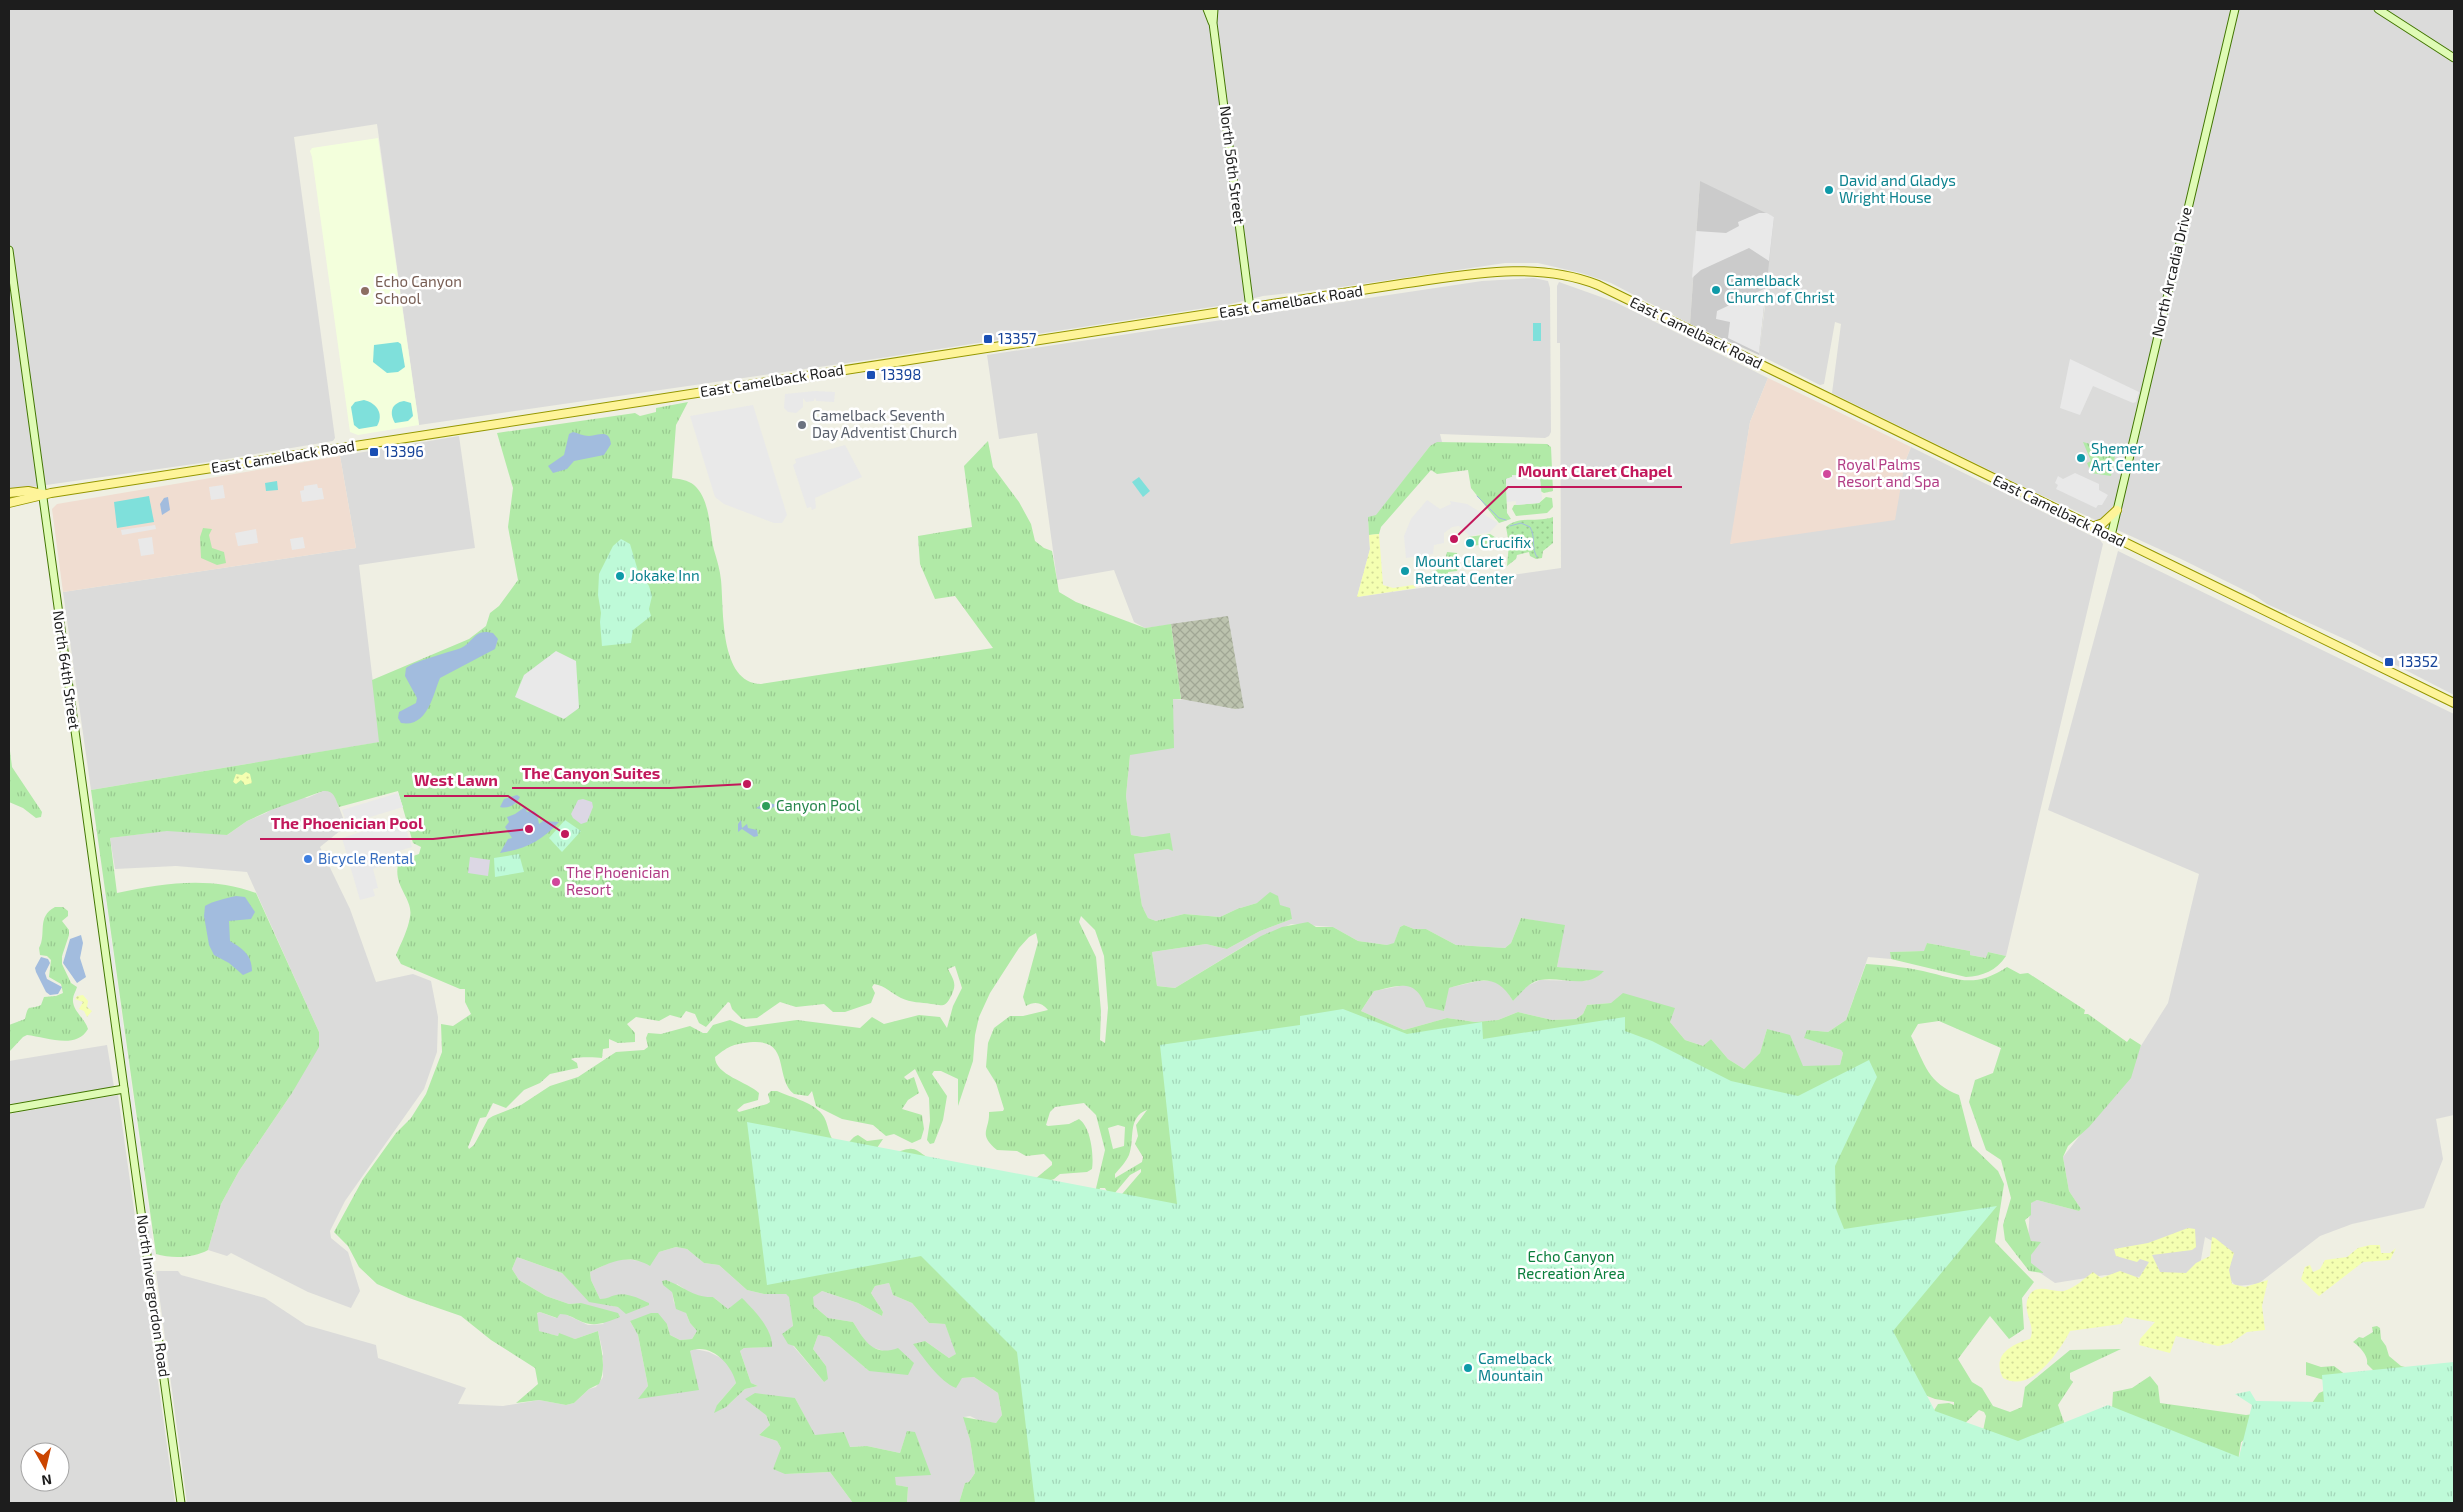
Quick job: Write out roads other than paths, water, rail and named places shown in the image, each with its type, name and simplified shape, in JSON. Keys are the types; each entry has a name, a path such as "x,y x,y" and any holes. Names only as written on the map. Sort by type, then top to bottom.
{"main road":[{"name":"East Camelback Road","path":"9,503 42,494 1250,308 1489,272 1534,270 1574,277 1626,299 2454,704"},
{"name":"East Camelback Road","path":"9,493 28,491 42,494"},
{"path":"2092,527 2103,523 2117,510"}],"street":[{"name":"North 56th Street","path":"1207,9 1213,23"},
{"name":"North 56th Street","path":"1214,9 1213,23 1250,308"},
{"name":"North Arcadia Drive","path":"2111,536 2235,9"},
{"path":"2378,9 2454,58"},
{"name":"North 64th Street","path":"9,250 124,1089"},
{"path":"9,1109 124,1089"},
{"name":"North Invergordon Road","path":"124,1089 181,1503"}],"waterway":[{"path":"1477,496 1499,518 1506,520"},
{"path":"1510,526 1521,523 1530,527 1537,557"}],"place":[{"name":"David and Gladys Wright House","path":"1829,190"},
{"name":"Camelback Church of Christ","path":"1716,290"},
{"name":"Echo Canyon School","path":"365,291"},
{"name":"13357","path":"988,339"},
{"name":"13398","path":"871,375"},
{"name":"Camelback Seventh Day Adventist Church","path":"802,425"},
{"name":"13396","path":"374,452"},
{"name":"Shemer Art Center","path":"2081,458"},
{"name":"Royal Palms Resort and Spa","path":"1827,474"},
{"name":"Mount Claret Chapel","path":"1454,539"},
{"name":"Crucifix","path":"1470,543"},
{"name":"Mount Claret Retreat Center","path":"1405,571"},
{"name":"Jokake Inn","path":"620,576"},
{"name":"13352","path":"2389,662"},
{"name":"The Canyon Suites","path":"747,784"},
{"name":"Canyon Pool","path":"766,806"},
{"name":"The Phoenician Pool","path":"529,829"},
{"name":"West Lawn","path":"565,834"},
{"name":"Bicycle Rental","path":"308,859"},
{"name":"The Phoenician Resort","path":"556,882"},
{"name":"Camelback Mountain","path":"1468,1368"}],"park label":[{"name":"Echo Canyon Recreation Area","path":"1571,1266"}]}
